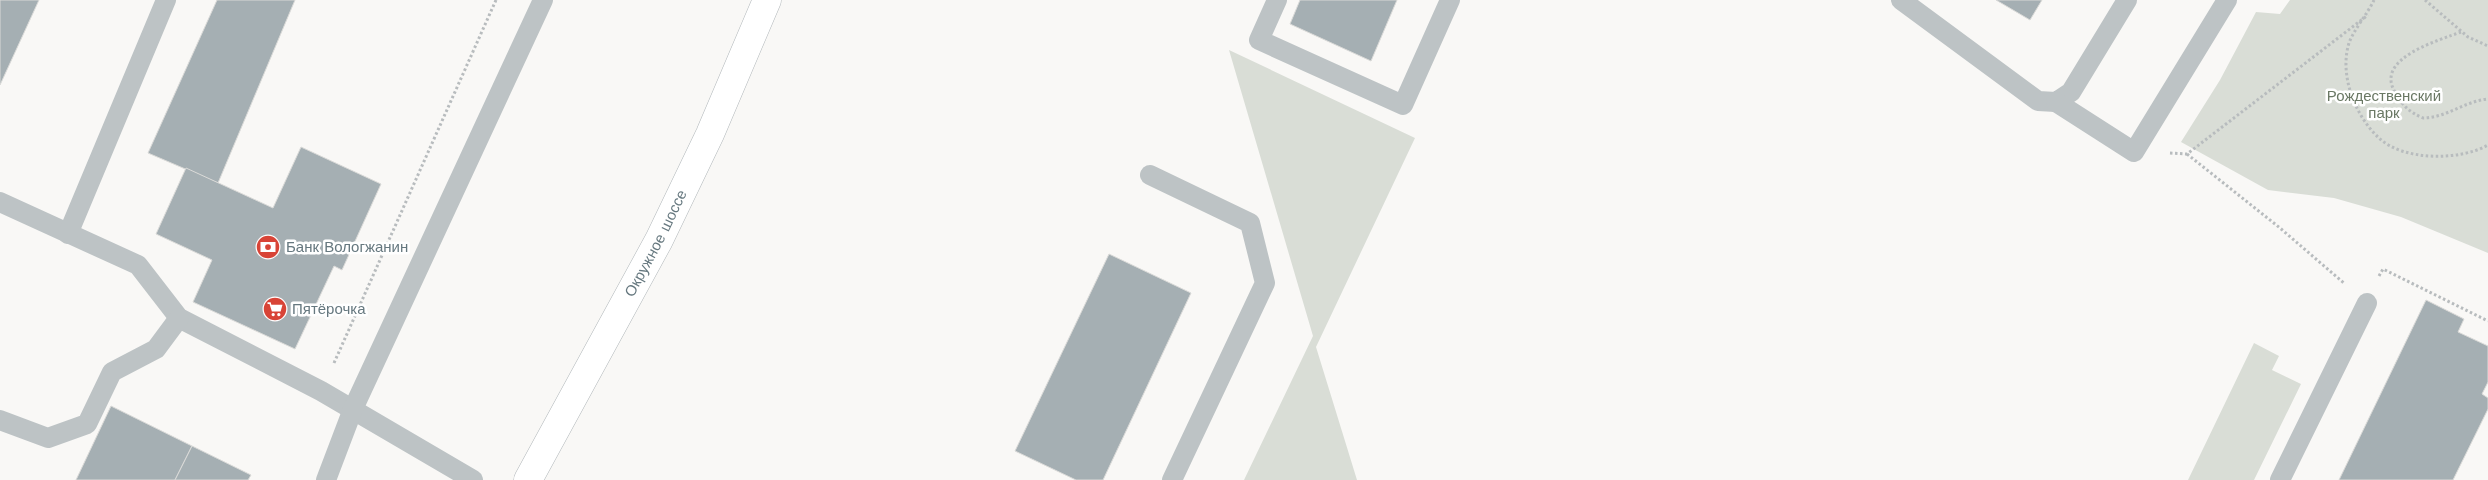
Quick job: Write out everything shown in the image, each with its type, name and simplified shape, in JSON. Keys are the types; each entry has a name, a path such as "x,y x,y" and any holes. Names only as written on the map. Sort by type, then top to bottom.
{"main road":[{"name":"Окружное шоссе","path":"528,480 659,240 710,134 767,0"}],"lane":[{"path":"68,234 166,0"},
{"path":"326,480 353,410 543,0"},
{"path":"1278,0 1259,40 1403,105 1450,0"},
{"path":"1901,0 2038,101 2056,102 2134,152 2228,0"},
{"path":"2056,102 2071,92 2126,0"},
{"path":"1150,175 1250,222 1265,283 1172,480"},
{"path":"0,202 138,266 179,318 321,391 473,480"},
{"path":"2280,480 2366,303"},
{"path":"0,420 48,438 87,424 112,372 156,349 179,318"}],"path":[{"path":"321,391 496,0"},
{"path":"2374,0 2368,15 2349,42 2347,70 2351,96 2379,138 2394,147 2418,155 2443,156 2461,154 2488,145"},
{"path":"2425,0 2461,32 2488,46"},
{"path":"2187,154 2368,15"},
{"path":"2461,32 2415,49 2400,60 2394,68 2393,88 2404,108 2423,118 2444,114 2468,102 2488,99"},
{"path":"2134,152 2187,154 2280,228 2366,303 2383,270 2488,321"}],"green space":[{"name":"Рождественский парк","path":"2290,0 2488,0 2488,253 2401,217 2334,198 2268,190 2181,142 2220,80 2256,12 2280,14"},
{"path":"1229,50 1415,138 1316,347 1357,480 1244,480 1313,336"},
{"path":"2254,343 2279,356 2272,370 2301,384 2254,480 2188,480"}],"building":[{"path":"0,0 39,0 0,85"},
{"path":"217,0 295,0 218,183 148,153"},
{"path":"1300,0 1397,0 1371,61 1290,24"},
{"path":"1996,0 2042,0 2030,20"},
{"name":"Банк Вологжанин","path":"301,147 381,184 342,270 334,266 295,349 193,302 212,260 156,234 186,168 273,208"},
{"path":"1109,254 1191,293 1103,480 1076,480 1015,451"},
{"path":"2426,300 2464,319 2458,332 2488,346 2488,382 2482,394 2488,398 2488,409 2453,480 2339,480"},
{"path":"111,406 192,446 175,480 76,480"},
{"path":"192,446 251,475 248,480 175,480"}],"place":[{"name":"Банк Вологжанин","path":"268,247"},
{"name":"Пятёрочка","path":"275,309"}]}
